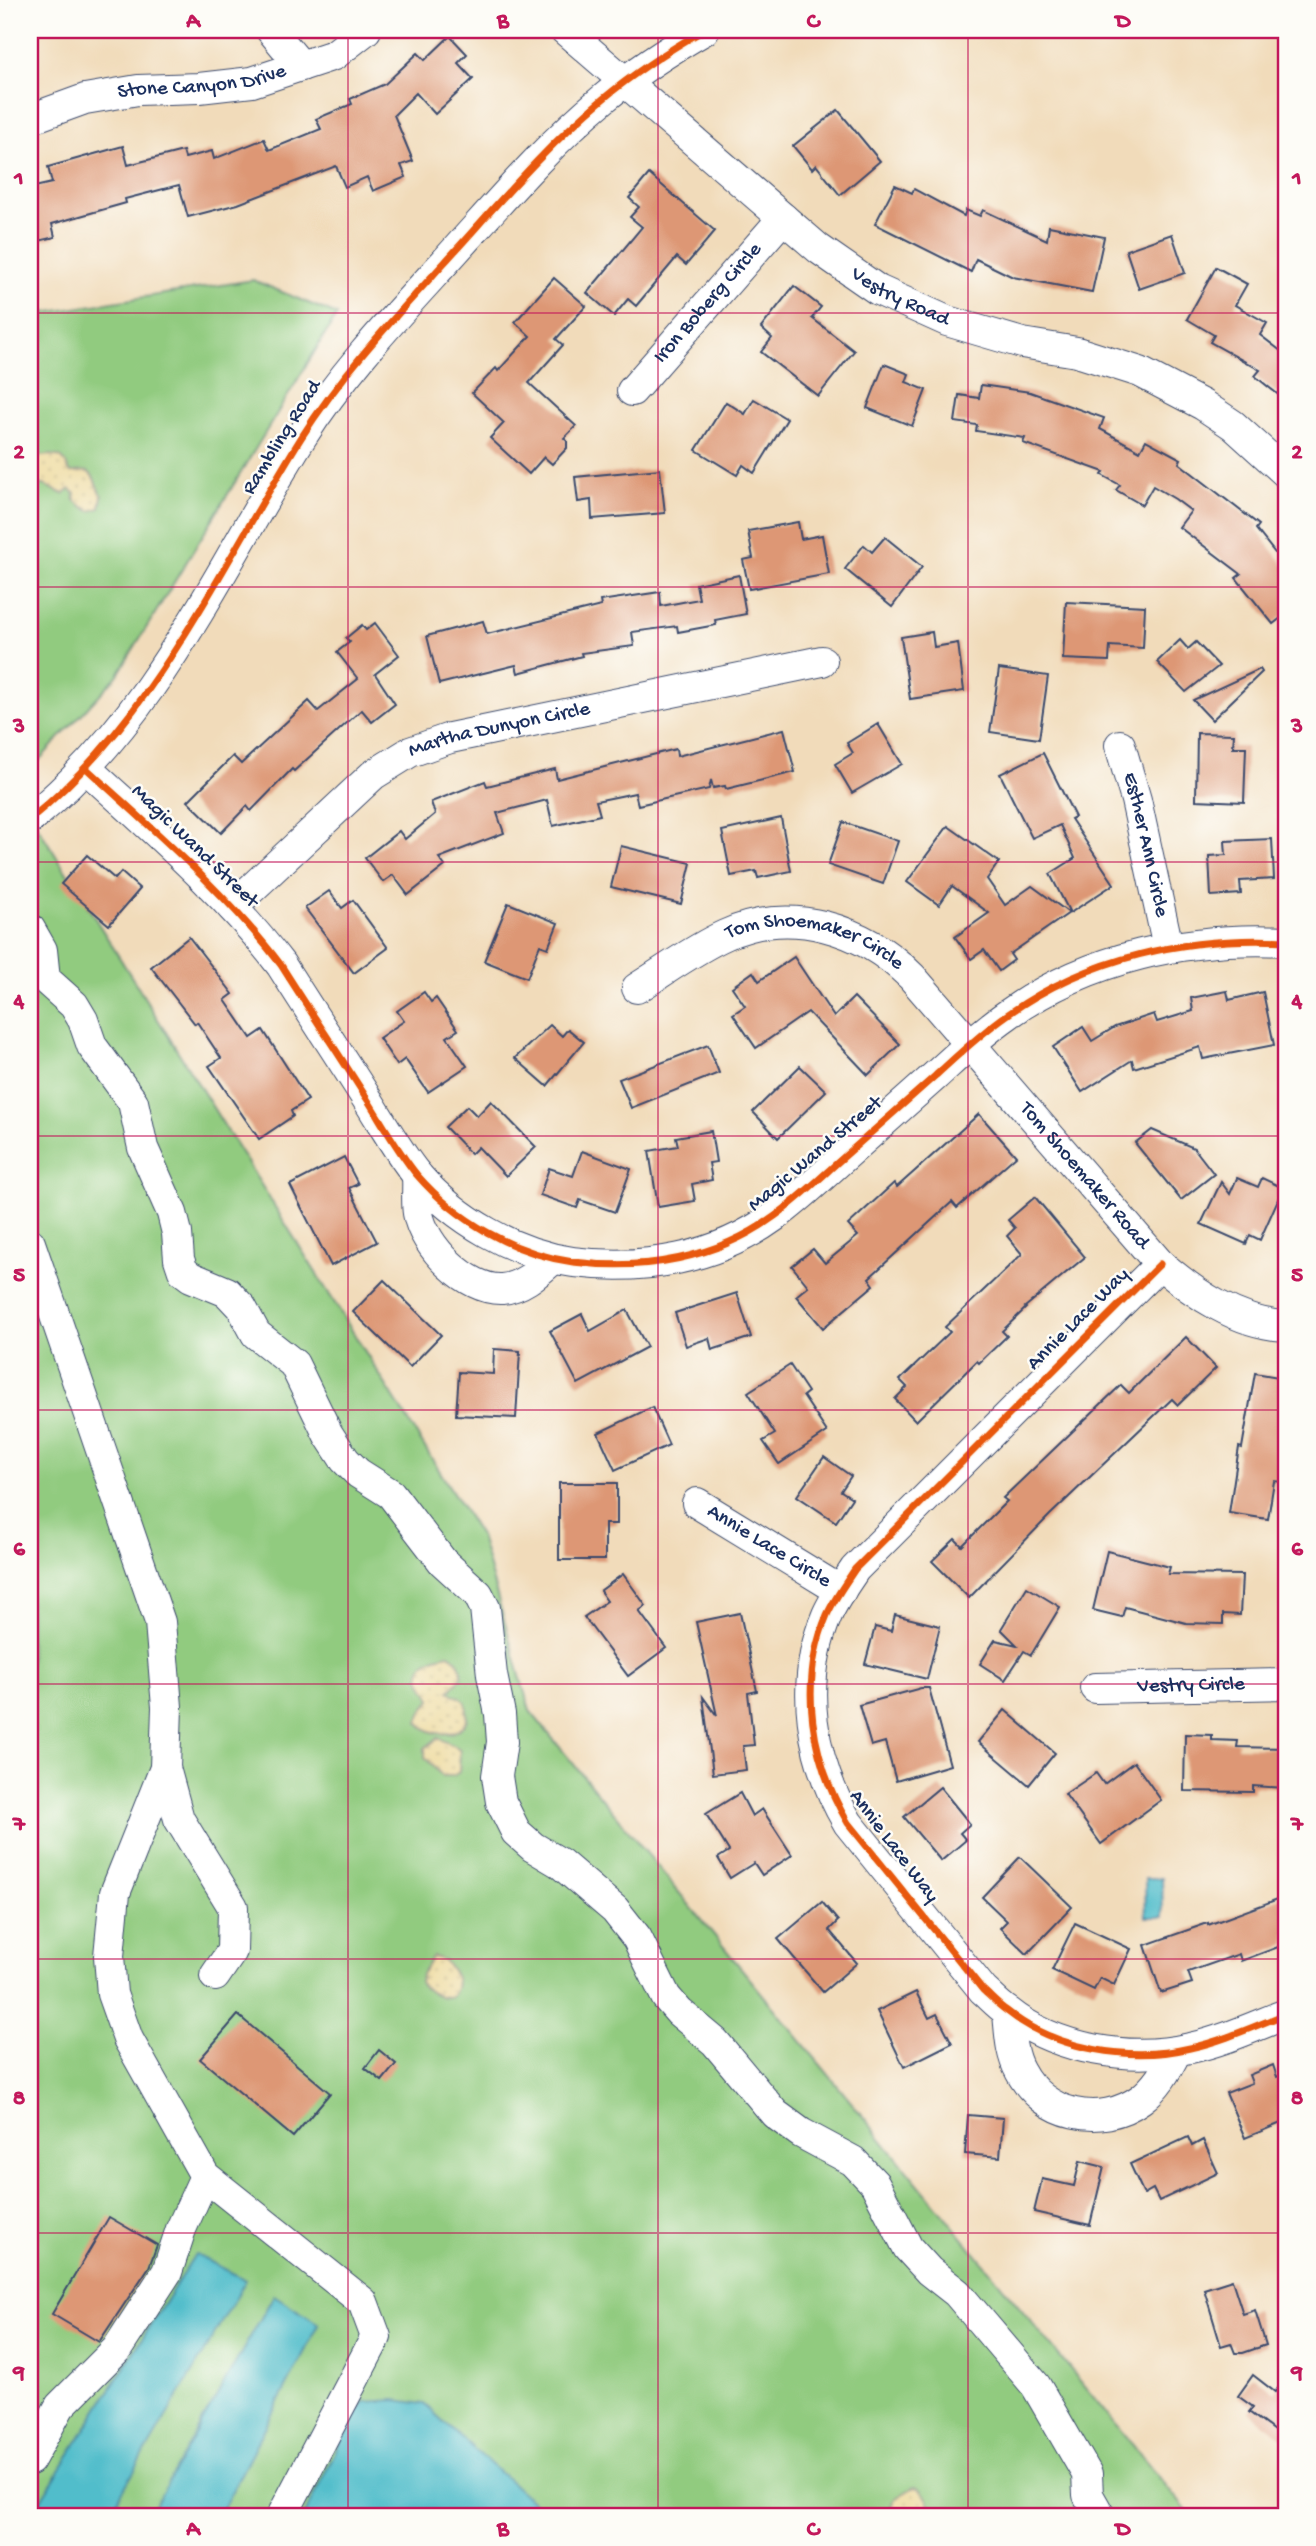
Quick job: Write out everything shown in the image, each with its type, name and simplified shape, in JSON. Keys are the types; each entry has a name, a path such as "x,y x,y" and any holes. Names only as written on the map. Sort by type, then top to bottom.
{"street":[{"path":"271,30 301,66"},
{"name":"Stone Canyon Drive","path":"30,119 85,99 138,90 199,88 252,82 334,55 366,30"},
{"name":"Vestry Road","path":"565,30 783,218 848,271 878,290 911,307 985,333 1109,361 1171,387 1233,425 1286,473"},
{"name":"Rambling Road","path":"30,819 86,768 115,736 162,673 303,436 356,361 552,146 625,82 704,30"},
{"name":"Iron Boberg Circle","path":"632,391 783,218"},
{"name":"Martha Dunyon Circle","path":"232,907 373,775 390,762 420,748 450,738 822,661"},
{"name":"Esther Ann Circle","path":"1120,745 1136,800 1168,947"},
{"name":"Magic Wand Street","path":"86,768 232,907 281,965 417,1175 450,1207 473,1223 519,1248 553,1259 607,1265 648,1264 702,1253 752,1231 796,1200 970,1044 1007,1015 1058,985 1112,962 1168,947 1216,941 1286,941"},
{"name":"Tom Shoemaker Circle","path":"637,988 727,934 749,926 772,922 818,924 860,937 896,962 970,1044"},
{"path":"30,929 42,950 37,982 74,1005 83,1020 92,1046 133,1102 143,1148 172,1213 177,1233 178,1259 183,1271 226,1292 242,1308 256,1334 294,1364 328,1434 345,1460 391,1494 443,1562 478,1594 485,1608 492,1675 500,1714 502,1742 497,1776 501,1802 516,1832 533,1847 560,1863 615,1910 637,1938 666,1997 678,2012 715,2042 775,2114 801,2133 853,2161 875,2184 908,2248 929,2271 957,2294 1036,2386 1087,2474 1088,2495 1100,2516"},
{"name":"Tom Shoemaker Road","path":"970,1044 1160,1264 1198,1294 1230,1311 1255,1320 1286,1326"},
{"path":"417,1175 418,1215 428,1236 454,1269 469,1280 485,1287 502,1289 532,1277 553,1259"},
{"path":"30,1243 160,1622 167,1707 165,1768 180,1819 233,1907 232,1951 215,1976"},
{"name":"Annie Lace Way","path":"1160,1264 871,1550 841,1591 828,1615 819,1641 811,1696 812,1724 824,1776 848,1823 983,1990 1008,2013 1056,2039 1074,2045 1121,2052 1176,2052 1286,2014"},
{"name":"Annie Lace Circle","path":"697,1503 841,1591"},
{"name":"Vestry Circle","path":"1095,1688 1286,1684"},
{"path":"165,1768 115,1893 109,1956 111,1994 128,2039 205,2176 363,2302 376,2337 282,2516"},
{"path":"1008,2013 1011,2048 1019,2070 1031,2088 1045,2102 1079,2115 1111,2112 1128,2107 1141,2099 1166,2073 1176,2052"},
{"path":"30,2460 60,2406 117,2348 166,2272 181,2229 205,2176"}],"green space":[{"path":"253,280 337,315 117,676 30,770 30,315"},
{"path":"30,814 480,1536 530,1711 1191,2516 30,2516"}],"sand":[{"path":"50,455 63,459 70,472 86,471 91,474 102,496 100,508 90,511 74,499 75,493 70,489 63,494 44,485 30,484 30,457"},
{"path":"449,1654 457,1660 462,1670 461,1678 449,1691 465,1703 467,1719 457,1730 444,1734 430,1731 418,1722 422,1711 431,1700 420,1674 428,1661"},
{"path":"438,1738 460,1751 459,1772 453,1776 442,1776 425,1757 425,1748"},
{"path":"433,1957 444,1960 457,1981 452,1996 434,1994 420,1982 421,1974"},
{"path":"914,2487 923,2492 937,2516 895,2516 891,2512 895,2499"}],"water":[{"path":"1145,1878 1162,1878 1163,1917 1146,1917"},
{"path":"195,2254 246,2280 108,2516 31,2516"},
{"path":"274,2295 319,2324 219,2516 149,2516"},
{"path":"395,2400 424,2404 548,2516 304,2516 341,2440 364,2402"}],"building":[{"path":"450,36 467,54 458,63 473,79 435,114 416,93 394,115 413,161 401,165 406,177 373,191 367,177 345,187 336,166 238,204 188,217 179,185 125,199 126,203 52,224 55,237 30,243 30,188 52,183 48,167 123,146 128,165 183,151 185,158 212,151 214,159 264,139 269,150 321,129 316,119 352,104 350,99 385,84 418,53 425,60"},
{"path":"838,110 880,161 840,195 816,165 812,169 793,146"},
{"path":"649,174 715,231 686,265 677,257 636,306 628,299 614,316 587,293 642,227 630,217 639,207 629,198"},
{"path":"895,185 912,193 914,189 964,216 966,210 980,216 983,210 1047,240 1049,226 1104,237 1092,292 1013,277 976,259 971,272 875,224"},
{"path":"1172,234 1185,273 1139,289 1126,250"},
{"path":"1216,267 1247,284 1235,305 1267,323 1260,335 1286,355 1286,401 1255,376 1260,370 1210,342 1214,335 1187,319"},
{"path":"554,278 586,306 556,339 563,345 529,383 576,426 564,438 567,448 552,464 544,457 529,474 490,438 504,423 472,393 496,368 498,371 530,336 515,322"},
{"path":"794,286 821,307 812,318 854,351 818,396 761,352 772,338 761,328"},
{"path":"884,364 909,374 906,382 926,390 912,426 867,408"},
{"path":"981,385 1030,392 1104,418 1100,429 1140,451 1146,440 1181,459 1179,463 1259,525 1256,529 1286,567 1286,614 1273,624 1236,578 1241,574 1179,527 1191,511 1153,486 1142,505 1116,490 1120,485 1102,475 1104,472 1023,443 1025,438 976,431 977,425 955,422 959,395 979,398"},
{"path":"754,399 787,419 754,473 743,465 737,475 696,450 726,402 745,414"},
{"path":"660,469 665,513 592,519 591,500 578,502 575,477"},
{"path":"798,522 801,539 822,535 829,574 749,589 743,560 753,558 748,531"},
{"path":"885,537 922,567 892,607 845,569 864,545 872,552"},
{"path":"739,575 746,614 715,620 716,625 678,632 677,626 632,632 634,646 581,653 582,656 518,673 516,665 439,684 427,636 483,621 487,634 601,606 600,601 660,592 661,606 699,599 696,584"},
{"path":"1066,602 1145,606 1143,648 1110,646 1109,661 1063,659"},
{"path":"375,623 399,655 375,674 395,704 372,722 360,711 294,771 292,769 251,811 247,806 221,833 188,801 233,756 241,764 309,701 318,711 358,679 337,652 350,642 346,638 362,625 366,630"},
{"path":"932,632 934,647 958,643 964,691 910,699 901,637"},
{"path":"1180,640 1188,649 1196,642 1219,666 1186,692 1157,662"},
{"path":"999,669 1048,676 1039,739 990,732"},
{"path":"1260,669 1262,672 1212,720 1193,700"},
{"path":"878,724 902,764 852,793 835,764 853,753 847,743"},
{"path":"784,729 795,772 726,789 725,786 713,788 711,780 709,789 638,805 635,793 596,801 600,815 553,826 547,800 497,813 504,833 439,858 445,866 408,895 393,875 383,882 365,858 399,831 405,839 435,814 431,802 485,781 487,786 555,769 557,779 676,749 677,756"},
{"path":"1197,733 1234,734 1233,747 1246,747 1244,802 1196,800"},
{"path":"1043,753 1075,817 1071,819 1114,884 1070,913 1050,874 1075,858 1060,825 1032,838 1000,774"},
{"path":"781,818 791,871 758,878 756,871 731,876 722,831"},
{"path":"843,822 898,841 883,884 828,865"},
{"path":"948,826 999,862 987,879 1005,905 1032,886 1069,913 1010,954 1014,960 999,971 984,950 971,959 955,937 989,913 952,886 939,905 907,882"},
{"path":"1272,839 1274,879 1240,881 1241,894 1211,896 1209,856 1226,855 1225,841"},
{"path":"621,846 691,863 681,904 611,887"},
{"path":"87,855 115,879 121,872 140,889 109,925 61,884"},
{"path":"329,891 342,908 353,900 388,948 354,973 305,908"},
{"path":"508,903 558,923 548,948 540,945 527,978 484,961"},
{"path":"189,937 233,994 225,1000 251,1038 263,1030 308,1100 291,1111 293,1116 259,1139 209,1066 221,1058 197,1022 195,1024 151,967"},
{"path":"794,957 834,1017 854,997 900,1044 868,1075 808,1012 756,1048 733,1014 745,1006 732,987 753,972 759,981"},
{"path":"1227,991 1229,1000 1263,992 1274,1045 1203,1059 1200,1047 1134,1068 1132,1060 1082,1092 1053,1047 1083,1027 1092,1041 1115,1027 1154,1014 1157,1022 1193,1011 1191,998"},
{"path":"424,992 431,1002 436,998 458,1030 447,1037 467,1066 428,1092 405,1059 397,1065 379,1038 404,1021 397,1011"},
{"path":"550,1025 562,1036 568,1029 584,1042 547,1086 515,1058"},
{"path":"708,1045 719,1073 631,1108 619,1079"},
{"path":"800,1066 826,1091 778,1138 753,1112"},
{"path":"491,1101 536,1147 506,1176 478,1147 471,1154 445,1127 467,1106 477,1116"},
{"path":"979,1114 1016,1156 957,1208 952,1202 869,1278 874,1285 823,1328 796,1296 808,1286 792,1266 813,1249 825,1263 858,1236 848,1225 894,1183 897,1187"},
{"path":"1152,1130 1194,1148 1214,1174 1181,1200 1135,1143"},
{"path":"711,1131 716,1162 709,1163 712,1180 692,1184 695,1201 658,1207 649,1151 678,1146 676,1137"},
{"path":"582,1151 631,1169 615,1212 580,1200 577,1208 540,1195 549,1168 573,1176"},
{"path":"344,1157 358,1184 349,1188 377,1242 331,1266 290,1185"},
{"path":"1237,1178 1258,1187 1262,1178 1283,1188 1260,1240 1250,1235 1246,1244 1201,1224 1221,1182 1230,1194"},
{"path":"1035,1197 1085,1257 1025,1307 1002,1331 1007,1336 979,1363 977,1361 916,1421 895,1399 907,1387 900,1380 950,1332 945,1327 1022,1254 1007,1236 1015,1228 1008,1220"},
{"path":"384,1280 441,1335 410,1367 353,1312"},
{"path":"737,1293 751,1337 712,1350 709,1338 686,1346 675,1313"},
{"path":"627,1310 647,1347 578,1384 550,1331 582,1314 590,1331"},
{"path":"1186,1337 1216,1368 1178,1405 1172,1399 1050,1515 969,1598 932,1561 955,1539 962,1546 1007,1501 1003,1498 1121,1385 1129,1393"},
{"path":"494,1349 520,1351 516,1418 456,1415 459,1372 493,1374"},
{"path":"790,1365 808,1392 803,1396 827,1432 779,1464 763,1441 775,1434 748,1392"},
{"path":"1255,1373 1279,1377 1278,1383 1286,1384 1286,1452 1282,1482 1274,1481 1268,1519 1229,1513 1239,1447 1242,1448"},
{"path":"652,1407 669,1445 615,1470 598,1433"},
{"path":"824,1457 851,1476 841,1491 852,1498 836,1522 797,1496"},
{"path":"559,1483 617,1483 617,1524 605,1524 605,1560 559,1560"},
{"path":"1107,1551 1170,1567 1168,1574 1242,1575 1240,1615 1223,1614 1223,1624 1186,1623 1125,1607 1122,1617 1093,1610"},
{"path":"623,1574 646,1606 639,1611 666,1648 628,1676 584,1617 607,1601 600,1591"},
{"path":"1027,1587 1060,1607 1031,1655 1024,1651 1005,1680 980,1664 995,1640 1017,1645 1001,1629"},
{"path":"740,1613 757,1691 748,1693 754,1745 743,1746 746,1770 713,1774 703,1697 717,1716 696,1622"},
{"path":"895,1615 940,1626 927,1679 865,1664 875,1627 891,1631"},
{"path":"929,1688 950,1765 896,1781 885,1742 871,1746 859,1705"},
{"path":"1005,1710 1055,1753 1029,1785 978,1742"},
{"path":"1185,1734 1212,1735 1212,1740 1238,1741 1237,1747 1286,1748 1286,1788 1253,1786 1253,1792 1184,1791"},
{"path":"1134,1762 1161,1800 1101,1844 1065,1794 1096,1773 1104,1784"},
{"path":"940,1787 970,1824 960,1833 966,1840 941,1861 904,1817"},
{"path":"740,1793 752,1816 762,1809 792,1855 762,1875 754,1863 730,1878 718,1858 729,1851 706,1814"},
{"path":"1020,1857 1072,1907 1027,1954 1000,1928 1007,1921 982,1897"},
{"path":"1286,1896 1286,1944 1241,1961 1239,1954 1188,1972 1192,1983 1161,1993 1145,1945"},
{"path":"822,1902 838,1921 829,1930 857,1963 823,1992 778,1939"},
{"path":"1075,1923 1131,1949 1114,1985 1100,1978 1094,1990 1052,1970"},
{"path":"916,1992 929,2018 937,2014 952,2043 904,2067 877,2011"},
{"path":"238,2015 330,2093 293,2137 200,2059"},
{"path":"379,2050 396,2064 382,2081 365,2068"},
{"path":"1273,2065 1277,2077 1286,2073 1286,2121 1245,2138 1226,2093 1252,2083 1249,2075"},
{"path":"968,2115 1003,2118 1000,2157 965,2154"},
{"path":"1188,2137 1192,2146 1203,2140 1218,2173 1159,2201 1153,2189 1144,2194 1130,2164"},
{"path":"1080,2161 1104,2167 1090,2225 1034,2212 1042,2179 1074,2186"},
{"path":"109,2217 157,2245 149,2267 99,2342 52,2314"},
{"path":"1232,2280 1243,2314 1255,2310 1266,2345 1243,2353 1235,2353 1231,2343 1221,2346 1204,2289"},
{"path":"1253,2375 1275,2392 1286,2378 1286,2440 1249,2412 1253,2407 1238,2396"}],"cycle path":[{"path":"30,819 74,779 113,736 148,690 181,641 301,438 369,347 502,198 582,117 627,80 704,30"},
{"path":"86,768 188,862 259,938 281,965 404,1158 432,1191 468,1220 508,1243 551,1258 573,1262 626,1265 653,1263 704,1252 752,1231 799,1197 988,1029 1038,995 1071,978 1140,954 1176,947 1212,942 1286,941"},
{"path":"1160,1264 855,1569 830,1609 818,1641 811,1695 817,1748 835,1799 848,1823 983,1990 1026,2024 1070,2044 1119,2053 1143,2054 1202,2045 1286,2014"}]}
